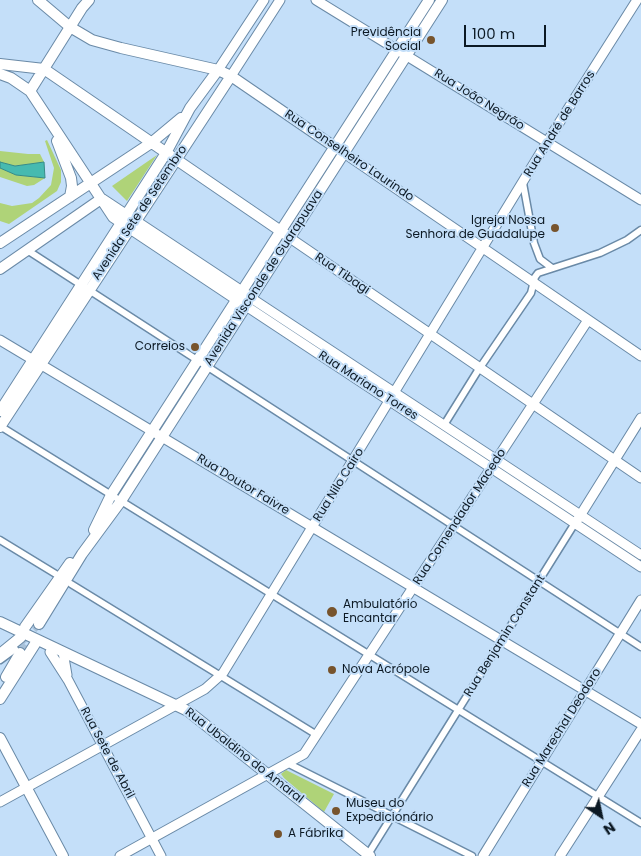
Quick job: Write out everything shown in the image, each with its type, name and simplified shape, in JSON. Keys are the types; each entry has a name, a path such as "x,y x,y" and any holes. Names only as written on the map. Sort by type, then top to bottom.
{"main road":[{"name":"Rua Conselheiro Laurindo","path":"38,0 70,27 100,43 218,70 231,76 641,356"},
{"name":"Avenida Sete de Setembro","path":"130,221 190,108 218,70 264,0"},
{"name":"Avenida Sete de Setembro","path":"0,426 37,362 85,288 130,221 176,160 280,0"},
{"name":"Rua João Negrão","path":"316,0 641,200"},
{"name":"Avenida Visconde de Guarapuava","path":"82,554 111,495 429,0"},
{"name":"Avenida Visconde de Guarapuava","path":"39,624 82,554 121,501 442,0"},
{"name":"Rua André de Barros","path":"484,248 547,142 637,0"},
{"path":"0,74 11,78 30,91 85,3"},
{"path":"0,64 44,70"},
{"name":"Rua Tibagi","path":"44,70 641,478"},
{"path":"376,82 377,101"},
{"name":"Rua Mariano Torres","path":"30,91 101,199 239,296 340,356 639,553"},
{"path":"0,244 151,143 190,108"},
{"path":"50,120 71,178 70,197"},
{"path":"304,195 321,189"},
{"path":"0,268 101,199"},
{"path":"271,246 272,266"},
{"name":"Rua Nilo Cairo","path":"0,802 177,705 205,689 221,676 484,248"},
{"name":"Rua Mariano Torres","path":"249,302 348,373 641,567"},
{"name":"Rua Comendador Macedo","path":"120,856 304,754 588,320"},
{"path":"209,342 228,334"},
{"name":"Rua Doutor Faivre","path":"0,340 641,724"},
{"path":"340,356 348,373"},
{"name":"Avenida Sete de Setembro","path":"0,412 37,362"},
{"path":"181,407 182,384"},
{"name":"Rua Benjamin Constant","path":"575,523 641,418"},
{"path":"528,480 542,501"},
{"path":"608,545 639,553"},
{"path":"0,654 22,635 25,627 59,576 71,561 82,554 84,561 82,567 43,630 39,643 0,699"},
{"name":"Rua Marechal Deodoro","path":"482,856 641,600"},
{"name":"Rua Ubaldino do Amaral","path":"0,622 39,643 63,652 188,710 369,855"},
{"name":"Rua Ubaldino do Amaral","path":"0,628 22,635"},
{"name":"Rua Ubaldino do Amaral","path":"39,643 50,652"},
{"path":"0,686 18,651"},
{"name":"Rua Sete de Abril","path":"50,652 68,680 161,856"},
{"path":"63,652 68,680"},
{"path":"560,856 641,730"},
{"path":"0,738 63,856"}],"street":[{"path":"523,183 534,243 540,259 552,268"},
{"path":"444,424 531,293 538,273 600,253 627,240 641,230"},
{"path":"27,250 641,647"},
{"path":"0,426 641,823"},
{"name":"Rua Benjamin Constant","path":"369,855 575,523"},
{"path":"0,540 59,576"},
{"path":"71,584 317,735"},
{"path":"0,660 18,651"},
{"path":"289,764 472,856"}],"shaded area":[{"path":"47,140 61,170 61,182 57,191 9,224 0,221 0,203 12,206 32,203 51,185 54,168 45,141"},
{"path":"0,151 40,154 44,162 15,166 0,162"},
{"path":"157,155 127,201 112,186"},
{"path":"0,162 15,166 44,162 45,178 16,175 0,168"},
{"path":"0,168 16,175 45,178 34,185 27,186 0,177"},
{"path":"286,770 334,794 324,812 284,778 281,774"}],"tunnel":[{"path":"20,653 39,624"},
{"path":"15,649 37,627"}],"place":[{"name":"Previdência Social","path":"431,40"},
{"name":"Igreja Nossa Senhora de Guadalupe","path":"555,228"},
{"name":"Correios","path":"195,347"},
{"name":"Ambulatório Encantar","path":"332,612"},
{"name":"Nova Acrópole","path":"332,670"},
{"name":"Museu do Expedicionário","path":"336,811"},
{"name":"A Fábrika","path":"278,834"}]}
